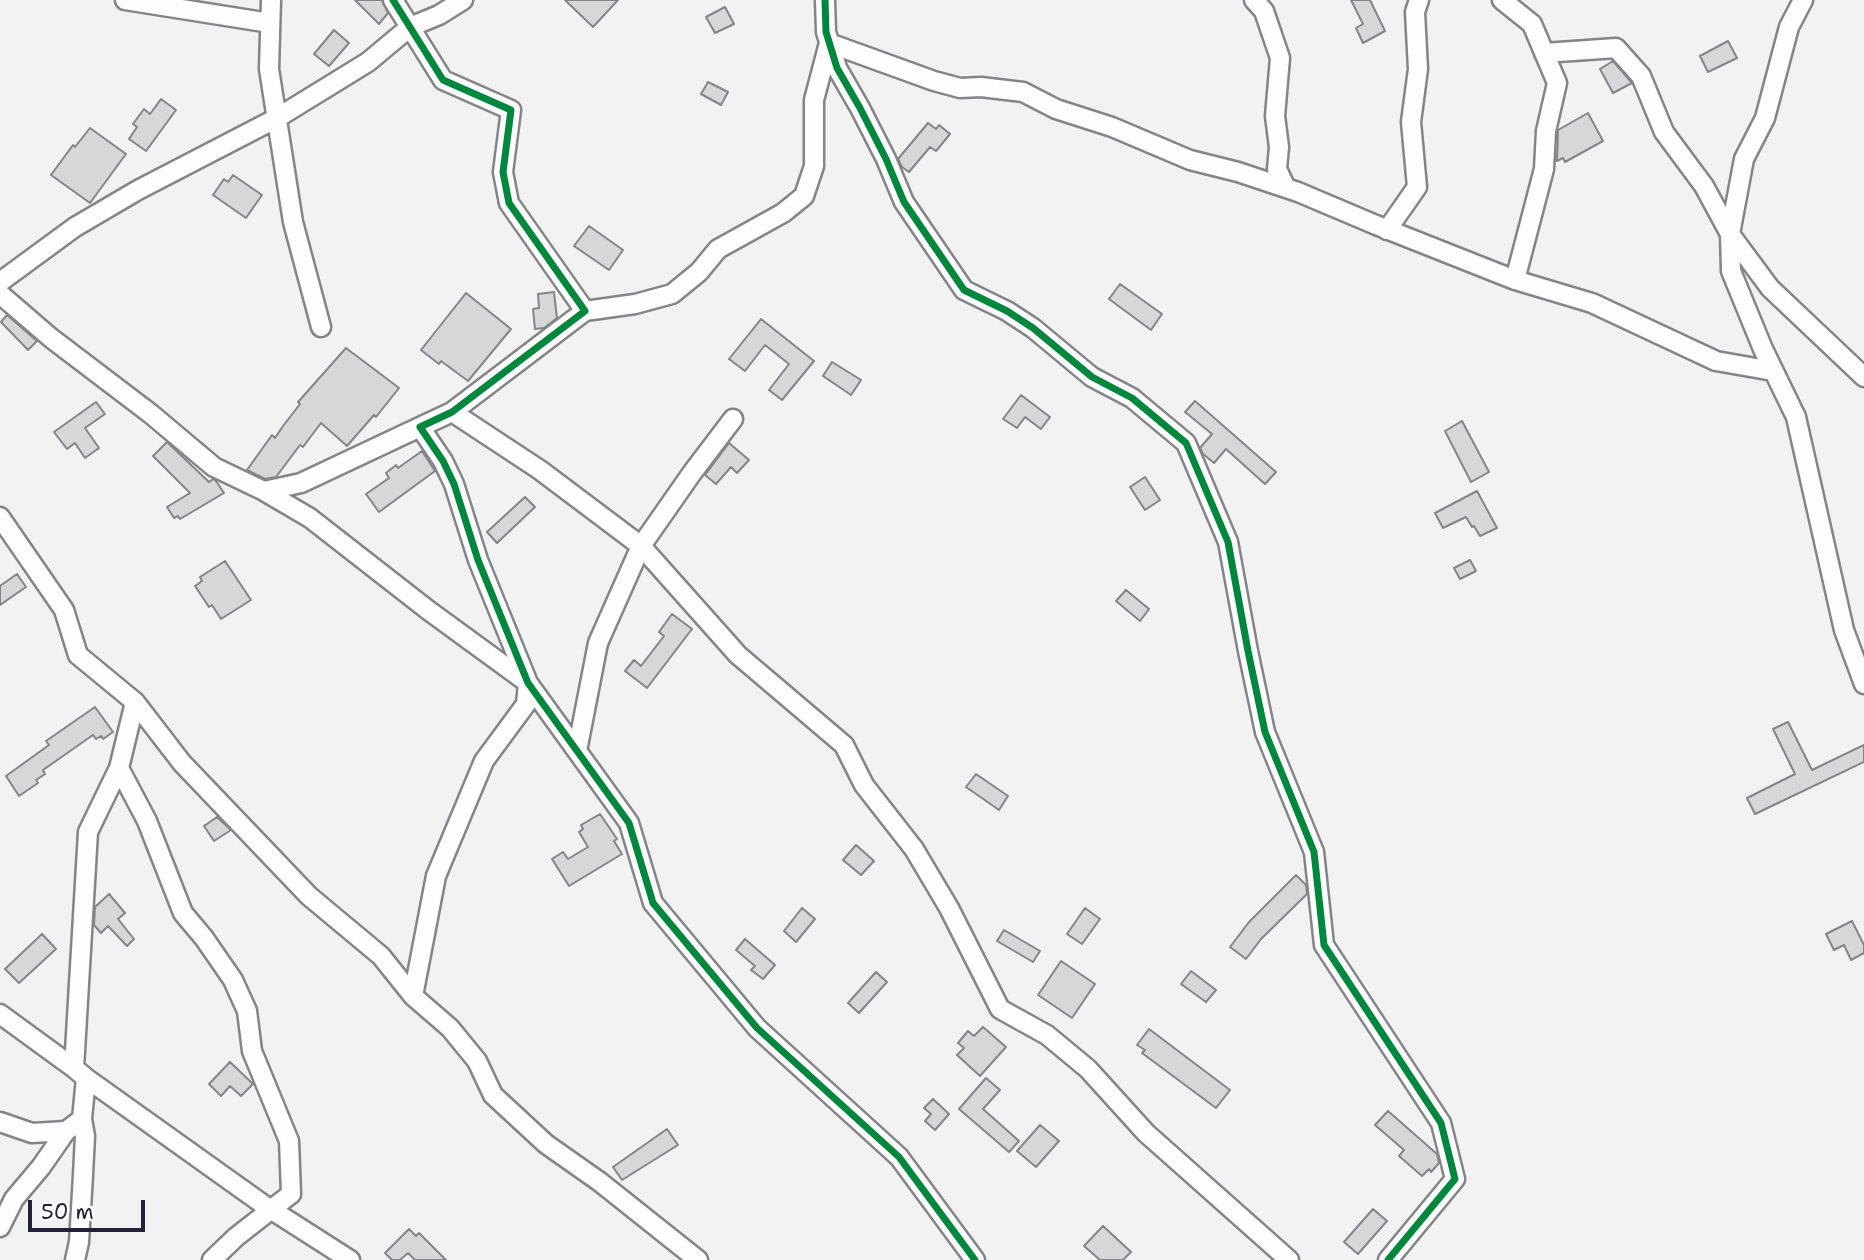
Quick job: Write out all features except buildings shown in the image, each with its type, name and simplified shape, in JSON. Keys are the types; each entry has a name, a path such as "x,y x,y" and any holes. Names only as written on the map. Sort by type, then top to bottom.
{"street":[{"path":"125,0 270,23"},
{"path":"271,0 269,69 293,222 321,327"},
{"path":"393,0 443,80 511,110 503,172 509,203 585,311"},
{"path":"0,282 75,227 138,190 277,118 368,62 410,27 439,15 463,0"},
{"path":"825,0 826,32 837,68 886,159 904,202 964,290 1007,311 1033,328 1092,377 1132,398 1186,443 1228,542 1265,732 1314,852 1324,945 1441,1123 1455,1179 1388,1260"},
{"path":"1254,0 1264,11 1280,58 1275,116 1279,147 1278,169 1286,188"},
{"path":"1387,230 1417,187 1411,122 1418,69 1415,12 1419,0"},
{"path":"1502,0 1532,24 1557,83 1545,131 1544,169 1516,280"},
{"path":"1803,0 1789,27 1765,118 1744,159 1730,233 1731,271 1773,371 1796,417 1844,630 1864,684"},
{"path":"829,43 960,88 981,87 1023,92 1056,109 1112,127 1190,160 1286,188 1516,280 1592,303 1716,361 1773,371"},
{"path":"264,491 301,483 452,412 585,311 635,304 672,294 699,272 718,249 783,213 804,196 814,166 814,100 829,43"},
{"path":"1544,53 1616,48 1641,76 1664,132 1704,186 1730,233 1770,288 1864,377"},
{"path":"0,294 51,338 141,406 214,467 264,491 310,518 428,610 528,683"},
{"path":"452,412 540,470 640,547 738,655 844,745 864,785 914,849 949,908 1000,1009 1047,1035 1088,1069 1146,1133 1289,1260"},
{"path":"578,751 598,643 640,547 733,419"},
{"path":"420,427 443,461 454,484 478,560 528,683 629,822 653,903 757,1028 907,1166 975,1260"},
{"path":"0,517 64,610 78,655 135,702 182,763 309,896 381,956 412,996 450,1028 477,1061 493,1096 546,1144 600,1182 698,1260"},
{"path":"412,996 436,876 484,761 526,704 528,683"},
{"path":"75,1260 79,1242 85,1136 80,1073 88,832 119,768 135,702"},
{"path":"119,768 147,821 183,913 233,980 247,1011 252,1051 289,1141 291,1195 236,1237 212,1260"},
{"path":"0,1014 272,1210 323,1251 350,1260"},
{"path":"0,1227 14,1199 41,1167 66,1130 82,1119"},
{"path":"0,1122 32,1133 66,1130"}],"cycle path":[{"path":"393,0 443,80 511,110 503,172 509,203 585,311 452,412 420,427 443,461 454,484 478,560 528,683 629,823 653,903 757,1028 899,1157 975,1260"},
{"path":"825,0 826,32 837,68 886,159 904,202 964,290 1007,311 1033,328 1092,377 1132,398 1186,443 1228,542 1265,732 1314,852 1324,945 1441,1123 1455,1179 1388,1260"}]}
